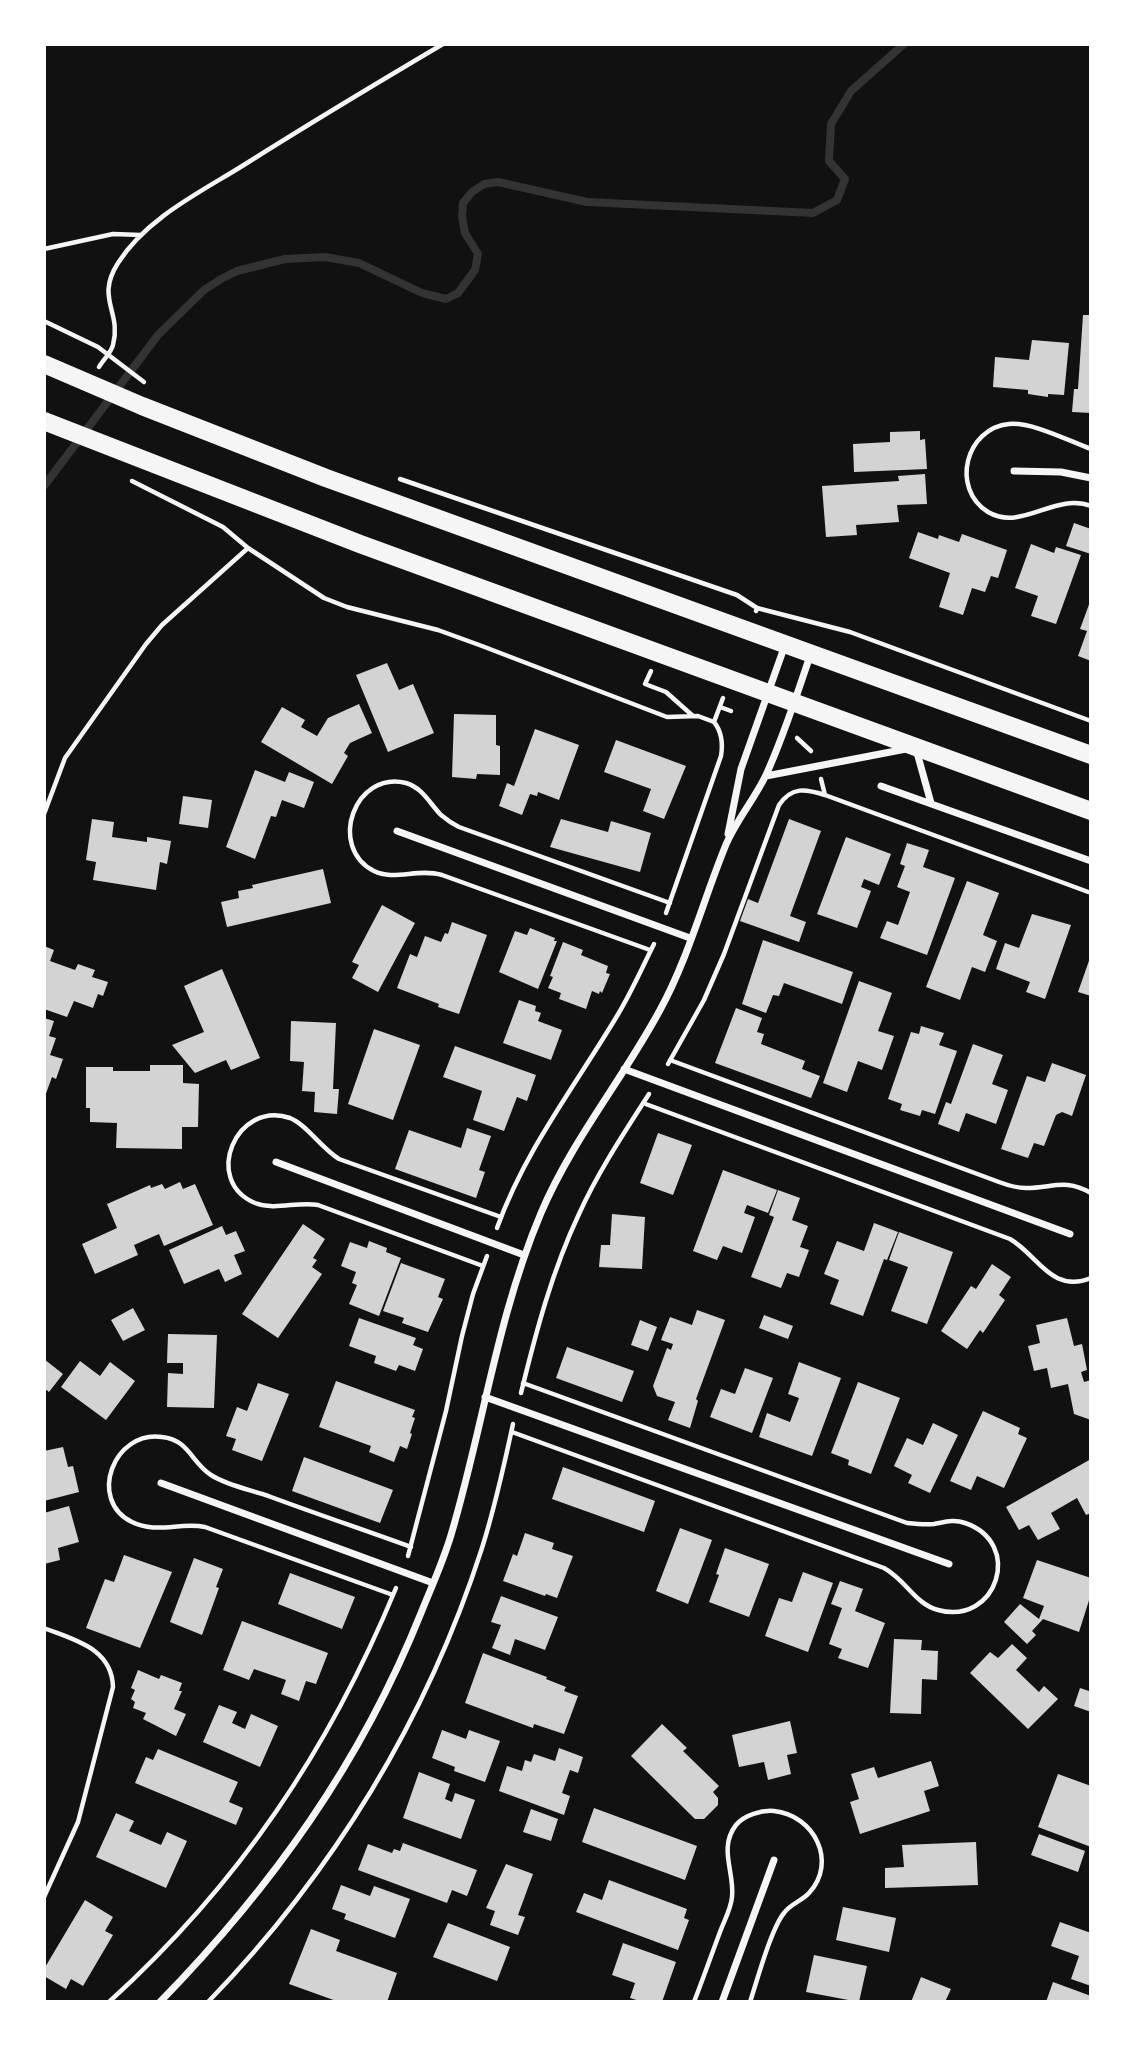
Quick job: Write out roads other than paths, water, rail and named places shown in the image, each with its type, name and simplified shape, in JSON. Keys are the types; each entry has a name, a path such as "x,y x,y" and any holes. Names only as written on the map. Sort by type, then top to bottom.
{"main road":[{"path":"44,364 142,406 326,478 1091,755"},
{"path":"44,421 360,544 1091,811"}],"street":[{"path":"1014,471 1061,471 1091,478"},
{"path":"727,842 741,769 785,644"},
{"path":"160,2002 257,1895 296,1843 335,1785 392,1682 449,1541 461,1502 501,1328 524,1255 547,1200 567,1162 664,1004 727,842 766,776 811,653"},
{"path":"766,776 915,747 930,803"},
{"path":"881,786 1091,861"},
{"path":"397,831 690,938"},
{"path":"624,1069 1070,1234"},
{"path":"276,1163 524,1255"},
{"path":"485,1397 949,1564"},
{"path":"160,1483 433,1583"},
{"path":"722,2002 774,1860"}],"waterway":[{"path":"44,486 158,335 204,290 237,271 285,259 325,257 359,263 422,293 446,299 458,293 475,270 478,254 465,233 463,203 472,192 484,184 498,182 587,202 813,213 837,200 845,179 829,161 831,124 851,91 904,44"}]}
